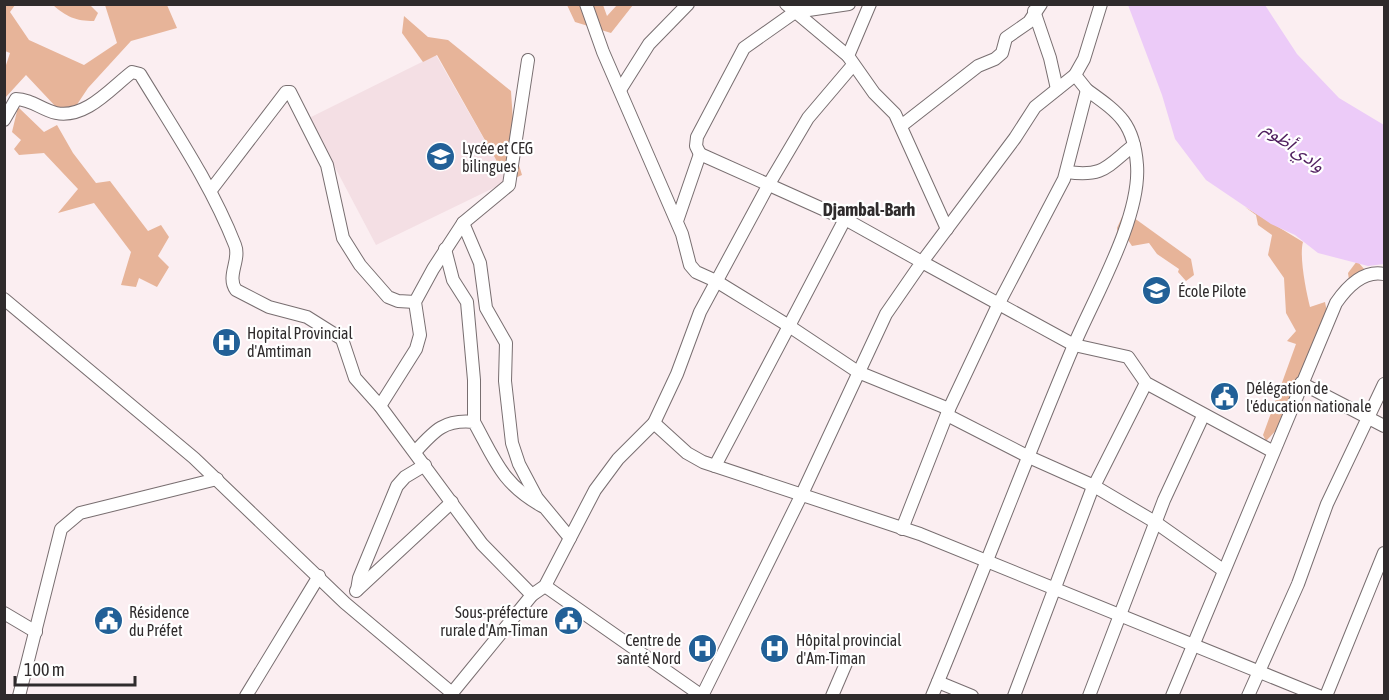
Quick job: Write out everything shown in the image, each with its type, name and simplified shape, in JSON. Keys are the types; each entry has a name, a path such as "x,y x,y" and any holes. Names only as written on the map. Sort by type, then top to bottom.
{"street":[{"path":"586,4 620,90 677,221 693,269 789,326 858,372 948,412 1029,457 1094,486 1155,522 1223,570"},
{"path":"620,90 649,44 688,4"},
{"path":"849,4 791,8 744,48 697,137 696,146 700,154 845,219 1074,345 1128,357 1146,383 1203,416 1272,451"},
{"path":"4,299 217,479 320,576 345,603 453,694 532,595 545,586 595,490 618,459 654,423 677,374 700,312 769,184 808,118 850,61 870,4"},
{"path":"1092,4 1094,21"},
{"path":"545,586 702,696 802,494 886,314 1035,107 1074,75 1084,59 1101,4"},
{"path":"791,8 850,61 895,114 947,229"},
{"path":"901,126 978,66 995,59 1002,53 1006,38 1029,22 1038,8"},
{"path":"1038,8 1057,89"},
{"path":"380,406 416,349 420,335 415,302 445,249 463,224 509,185 528,60"},
{"path":"4,120 16,99 24,99 54,112 80,111 132,72 136,72 212,190 237,249 232,278 236,290 269,307 308,317 331,330 346,344 355,378 380,406 482,544 532,595"},
{"path":"932,696 1074,345 1129,219 1137,184 1134,145 1124,118 1087,90 1074,75"},
{"path":"902,529 948,412 999,303 1067,172 1087,90"},
{"path":"212,190 286,92 290,92 327,165 343,238 360,265 388,297 398,301 415,302"},
{"path":"1067,172 1089,175 1098,173 1134,145"},
{"path":"677,221 700,154"},
{"path":"715,466 845,219"},
{"path":"463,224 480,262 486,308 506,343 505,374 512,443 528,481 570,538"},
{"path":"445,249 453,280 467,302 474,380 474,422 505,479 522,495 546,508"},
{"path":"1172,696 1272,451 1340,297 1370,273 1384,274"},
{"path":"1014,696 1094,486 1146,383"},
{"path":"1301,383 1384,426"},
{"path":"1248,696 1298,584 1327,504 1384,384"},
{"path":"1089,696 1155,522 1203,416"},
{"path":"415,452 435,430 459,420 474,422"},
{"path":"654,423 687,453 715,466 902,529 1120,613 1319,696"},
{"path":"357,590 359,578 397,486 405,477 425,465"},
{"path":"19,696 62,529 80,513 217,479"},
{"path":"345,603 452,502"},
{"path":"1326,696 1384,553"},
{"path":"246,696 320,576"},
{"path":"4,613 36,632"},
{"path":"832,696 847,661"},
{"path":"938,682 972,696"}],"shaded area":[{"path":"5,5 15,5 10,12 29,40 84,65 117,43 105,5 167,5 177,28 131,41 88,88 76,106 57,108 26,75 5,98 5,68 10,53 5,51"},
{"path":"53,5 90,5 98,13 94,21 76,19"},
{"path":"567,5 603,5 607,16 617,5 633,5 611,33 575,22"},
{"path":"404,16 428,37 448,40 511,91 515,152 522,175 508,181 437,55 423,62 402,33"},
{"path":"436,55 508,181 376,245 309,118"},
{"path":"18,107 44,132 57,125 73,153 96,183 110,181 148,231 161,225 169,237 158,256 169,267 157,287 139,278 136,287 121,285 131,252 94,203 58,213 78,189 44,153 19,155 14,149 21,140 12,132"},
{"path":"1245,207 1303,242 1302,264 1310,307 1325,302 1327,312 1283,423 1266,441 1263,435 1296,344 1287,341 1296,331 1286,313 1284,278 1268,255 1272,235 1258,225 1256,215"},
{"path":"1130,215 1191,259 1194,275 1186,281 1178,272 1179,269 1157,254 1149,243 1132,246 1126,237 1118,234 1117,228 1122,217"},
{"path":"1357,261 1365,270 1358,280 1349,280 1348,273"}],"water":[{"name":"وادي أظوم","path":"1128,5 1265,5 1297,54 1339,98 1384,125 1384,264 1368,266 1318,253 1295,235 1271,224 1206,180 1175,139 1162,95"}],"place":[{"name":"Lycée et CEG bilingues","path":"441,157"},
{"name":"École Pilote","path":"1157,291"},
{"name":"Hopital Provincial d'Amtiman","path":"226,342"},
{"name":"Délégation de l'éducation nationale","path":"1225,397"},
{"name":"Résidence du Préfet","path":"108,621"},
{"name":"Sous-préfecture rurale d'Am-Timan","path":"569,621"},
{"name":"Centre de santé Nord","path":"702,649"},
{"name":"Hôpital provincial d'Am-Timan","path":"775,649"}],"district":[{"name":"Djambal-Barh","path":"869,210"}]}
